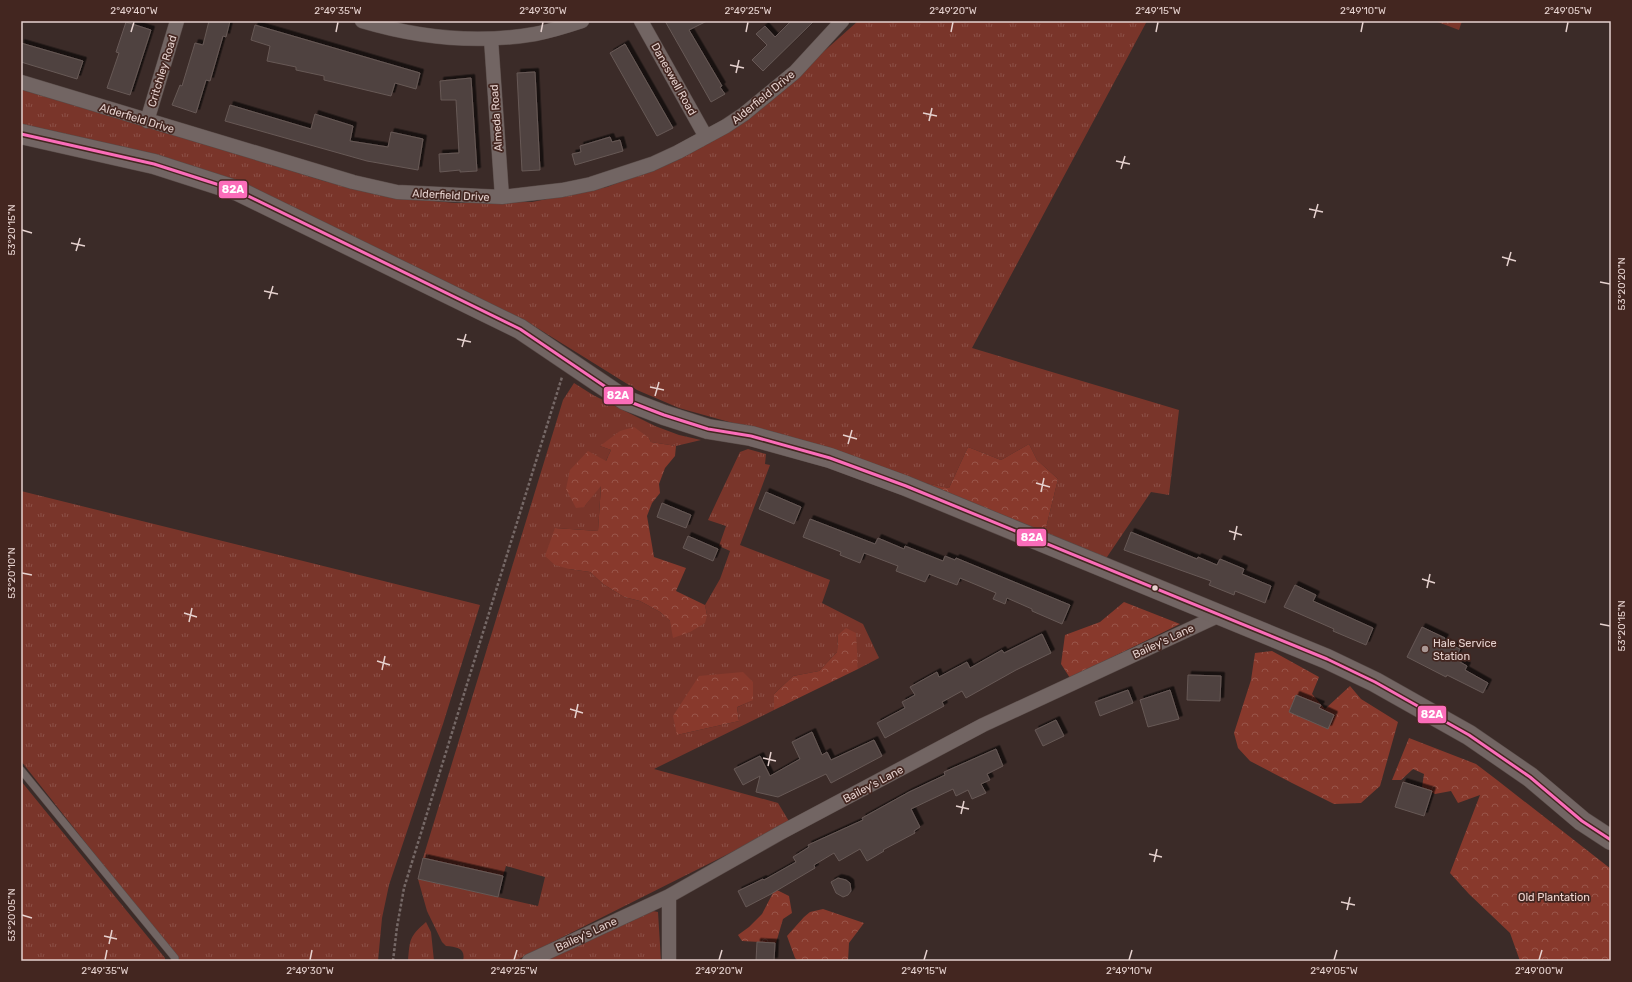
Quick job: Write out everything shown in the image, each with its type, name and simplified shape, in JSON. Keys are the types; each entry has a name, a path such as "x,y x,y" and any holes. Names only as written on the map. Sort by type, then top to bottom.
{"street":[{"name":"Critchley Road","path":"147,121 177,21"},
{"path":"362,21 390,28 447,38 491,39 536,34 582,21"},
{"name":"Daneswell Road","path":"641,21 706,137"},
{"name":"Alderfield Drive","path":"21,82 353,182 397,192 502,198 562,190 591,184 652,164 706,137 744,114 795,72 842,21"},
{"name":"Almeda Road","path":"491,39 502,198"},
{"path":"21,134 154,164 238,190 520,329 625,400 708,429 751,436 830,458 906,486 1327,659 1375,682 1469,735 1530,777 1582,821 1611,840"},
{"name":"Bailey's Lane","path":"529,961 668,896 782,832 983,725 1220,615"},
{"path":"668,896 669,961"}],"lane":[{"path":"21,770 175,958 175,961"}],"path":[{"path":"393,961 396,927 404,888 566,361"}],"green space":[{"path":"858,21 1147,21 972,348 1179,410 1169,495 1151,492 1105,560 1044,536 1058,479 1037,460 1029,444 1001,460 968,447 949,488 925,483 844,454 679,408 637,390 526,321 226,178 21,126 21,89 324,181 403,198 455,203 532,202 607,187 674,161 812,62"},
{"path":"1435,21 1462,21 1459,30"},
{"path":"574,383 593,395 655,426 679,435 701,440 676,446 651,442 649,438 600,446 611,450 584,507 601,485 598,531 555,528 569,569 590,572 603,584 624,597 640,601 660,612 670,621 707,615 705,605 720,579 730,551 719,546 726,526 708,520 740,452 748,449 766,454 765,464 770,465 740,545 830,580 822,603 863,624 879,658 858,669 857,661 838,635 837,652 819,671 793,676 774,694 774,710 654,769 778,803 790,823 515,961 463,961 463,953 460,949 446,946 442,942 427,911 418,879 538,906 545,877 506,866 503,876 423,858 563,400","holes":["737,707 739,721 677,735"]},
{"path":"634,427 649,438 651,442 676,446 675,456 665,468 659,484 660,493 652,503 647,516 654,557 686,568 676,591 705,605 707,615 705,623 690,632 673,638 670,621 660,612 640,601 624,597 603,584 590,572 555,565 545,556 555,528 598,531 601,486 584,507 576,508 566,489 570,470 588,451 606,461 611,450 600,446 620,431"},
{"path":"1029,444 1037,460 1058,479 1044,536 925,483 949,488 968,447 1001,460"},
{"path":"21,491 480,605 443,724 389,885 382,918 378,961 179,961 21,761"},
{"path":"1124,602 1180,624 1070,678 1061,664 1065,635 1100,622"},
{"path":"846,628 856,633 858,669 774,710 774,694 793,676 819,671 837,652 838,635"},
{"path":"1272,651 1319,677 1312,694 1325,709 1350,686 1361,699 1398,722 1380,786 1361,803 1334,804 1250,761 1238,748 1234,733 1251,680 1255,653"},
{"path":"743,672 753,682 753,700 737,707 739,721 677,735 673,716 699,676"},
{"name":"Old Plantation","path":"1409,738 1476,764 1611,869 1611,961 1520,961 1510,933 1469,894 1450,873 1480,795 1458,803 1451,791 1435,794 1422,787 1424,774 1413,769 1401,780 1392,780"},
{"path":"21,781 165,958 165,961 21,961"},
{"path":"775,889 789,896 792,913 783,919 776,943 742,941 738,935 749,927 762,914"},
{"path":"823,909 864,923 849,943 848,961 798,961 795,958 787,936 810,912"},
{"path":"653,911 658,912 661,961 540,961"},
{"path":"426,922 431,932 434,961 408,961 411,939 416,931"}],"building":[{"path":"209,21 230,21 226,37 223,36 210,81 206,80 196,113 172,105 180,85 182,86 195,43 203,45"},
{"path":"665,21 707,21 689,30 722,86 720,87 725,94 711,102"},
{"path":"791,21 814,21 763,71 752,60 767,45 756,34 765,26 775,37"},
{"path":"126,22 151,30 130,95 107,88 119,53 116,52"},
{"path":"255,25 420,73 416,89 395,83 391,96 324,80 324,76 296,70 296,67 267,61 270,46 251,40"},
{"path":"21,43 83,61 77,79 21,62"},
{"path":"625,44 673,128 657,136 610,53"},
{"path":"535,72 540,170 522,171 517,73"},
{"path":"471,78 477,171 460,172 460,170 440,172 439,154 459,153 456,100 441,100 440,81"},
{"path":"230,105 311,129 315,114 353,126 350,141 388,147 391,132 423,139 418,170 367,161 225,121"},
{"path":"610,137 612,142 620,140 623,151 575,165 572,154 581,152 580,146"},
{"path":"766,492 801,507 794,524 759,509"},
{"path":"662,503 691,515 686,528 657,517"},
{"path":"810,519 875,544 878,538 904,549 905,546 943,561 945,556 955,560 956,558 1070,605 1062,624 1007,598 1005,604 993,599 996,593 960,578 957,585 929,574 925,582 896,571 898,566 864,553 860,563 840,555 841,552 803,537"},
{"path":"1131,532 1197,559 1198,557 1217,565 1220,559 1244,569 1242,574 1271,586 1265,603 1235,591 1234,595 1209,585 1211,581 1124,550"},
{"path":"688,536 718,549 713,561 683,548"},
{"path":"1295,585 1316,595 1313,601 1373,628 1366,645 1284,607"},
{"path":"1422,627 1445,638 1443,641 1460,649 1455,659 1467,666 1465,670 1488,683 1483,693 1447,675 1446,677 1407,657"},
{"path":"1042,634 1051,653 1016,670 966,698 962,691 942,702 944,706 885,738 877,723 905,708 902,702 915,695 910,687 937,672 939,677 967,662 970,668 1002,650 1004,653"},
{"path":"1188,675 1221,676 1220,701 1187,700"},
{"path":"1128,690 1133,703 1100,716 1095,702"},
{"path":"1170,690 1179,719 1148,727 1140,700"},
{"path":"1296,695 1321,705 1319,708 1334,715 1328,729 1289,712"},
{"path":"1056,720 1064,736 1043,746 1035,730"},
{"path":"812,732 822,755 827,752 831,760 874,740 882,756 831,783 826,774 778,797 756,792 760,776 743,785 734,769 760,756 770,776 800,759 792,742"},
{"path":"996,749 1003,766 987,774 990,780 981,784 986,793 972,799 968,790 956,796 953,789 911,809 920,827 914,831 915,833 883,850 884,851 867,861 860,849 839,861 834,853 814,865 815,868 746,907 738,891 763,879 764,880 796,862 793,857 809,847 808,845 863,820 862,818 909,792 945,775 944,772"},
{"path":"1403,782 1432,791 1424,816 1395,807"},
{"path":"423,858 503,876 498,897 418,879"},
{"path":"838,878 846,880 850,883 851,891 848,895 843,897 836,893 831,882"},
{"path":"757,942 775,943 774,961 756,961"}],"transit line":[{"name":"82A","path":"21,134 154,164 238,191 520,329 625,400 664,415 708,429 751,436 830,458 906,486 1327,659 1375,682 1469,735 1530,777 1582,821 1611,840"}],"place":[{"name":"Hale Service Station","path":"1425,649"}]}
